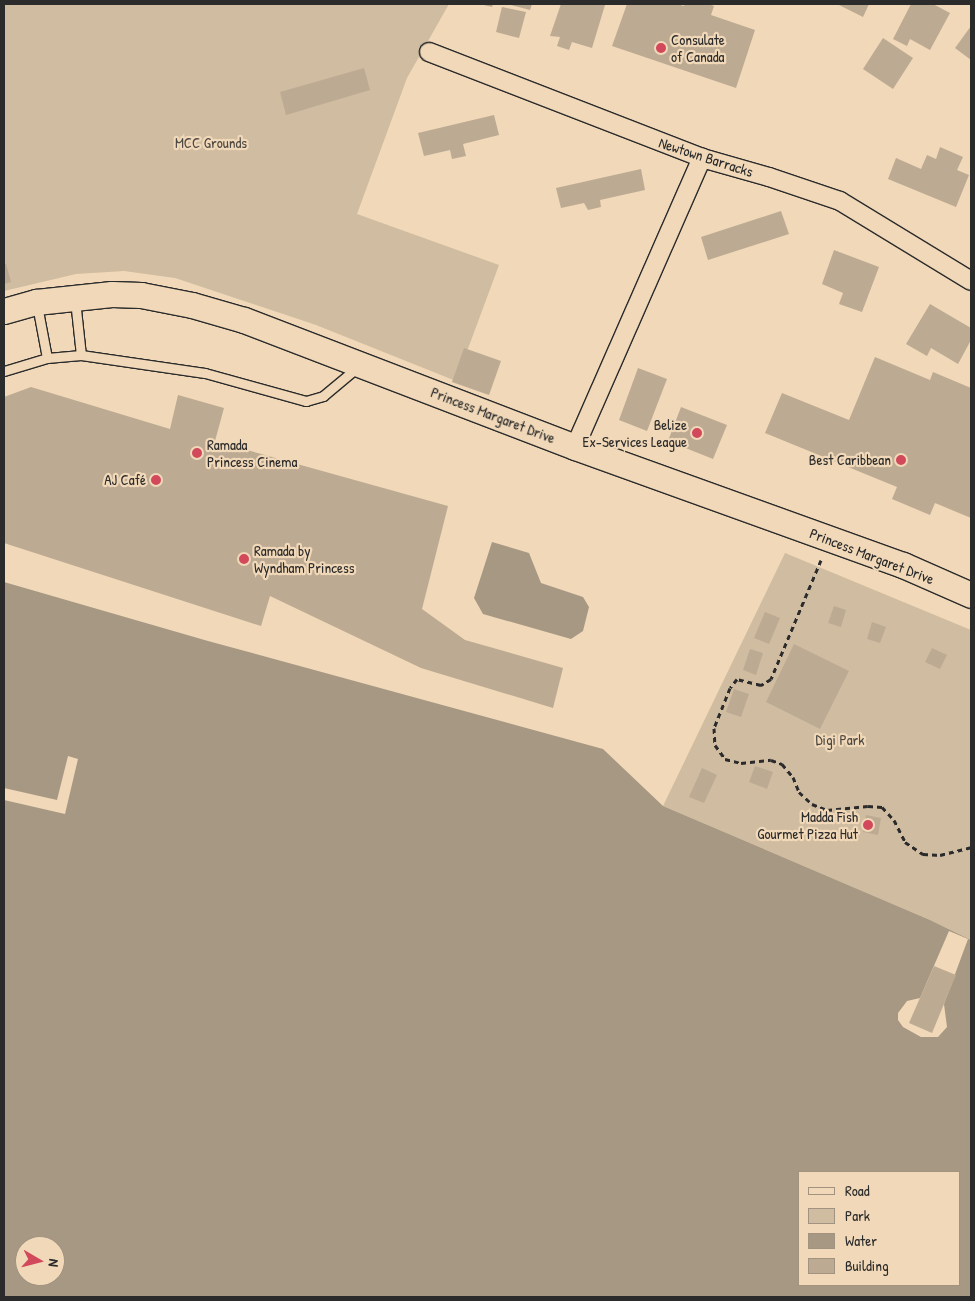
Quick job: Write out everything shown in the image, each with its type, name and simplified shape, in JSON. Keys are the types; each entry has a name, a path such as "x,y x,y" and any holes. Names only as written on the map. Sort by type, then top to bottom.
{"main road":[{"name":"Princess Margaret Drive","path":"4,311 36,302 75,297 112,294 141,295 192,305 244,320 575,447 903,565 971,595"}],"street":[{"name":"Newtown Barracks","path":"429,52 702,158 769,177 840,201 971,281"},
{"path":"575,447 702,158"}],"lane":[{"path":"75,297 81,355"},
{"path":"36,302 47,358"},
{"path":"4,371 47,358 81,355 205,373 306,400 323,396 361,364"}],"path":[{"path":"830,539 771,679 761,685 737,679 730,688 714,728 715,745 726,758 741,763 771,760 782,764 793,777 799,792 812,804 827,810 868,806 882,807 894,820 905,842 923,854 940,855 971,848"}],"green space":[{"name":"MCC Grounds","path":"4,4 449,4 407,78 357,214 499,265 456,381 316,325 175,278 124,271 76,274 4,291"},
{"name":"Digi Park","path":"785,553 971,630 971,940 930,920 663,806"}],"water":[{"path":"492,542 529,553 541,583 583,597 589,607 583,631 571,639 483,614 474,598"},
{"path":"4,582 208,641 603,749 663,806 930,920 971,940 971,1297 4,1297"}],"pier":[{"path":"68,756 78,759 65,814 4,800 4,788 57,800"},
{"path":"949,931 968,939 944,1004 947,1027 938,1037 921,1037 903,1027 898,1020 898,1013 907,1001 920,998"}],"building":[{"path":"480,4 493,4 492,7"},
{"path":"507,4 532,4 530,10"},
{"path":"561,4 605,5 592,48 572,42 569,50 557,46 560,37 550,36"},
{"path":"627,4 677,4 684,6 685,4 708,4 714,6 711,15 755,30 736,88 612,46"},
{"path":"837,4 869,4 863,17"},
{"path":"911,4 933,4 950,13 930,50 910,39 907,46 893,39"},
{"path":"502,7 526,12 519,38 496,32"},
{"path":"971,26 971,60 955,48"},
{"path":"883,38 913,58 893,89 863,69"},
{"path":"364,68 370,90 286,115 280,92"},
{"path":"494,115 499,135 463,144 466,156 452,159 450,150 424,156 418,133"},
{"path":"940,147 963,157 957,170 969,175 956,207 888,179 896,158 921,169 927,155 936,159"},
{"path":"641,169 645,190 600,200 601,207 588,210 584,203 561,208 556,188"},
{"path":"781,211 789,234 708,260 701,237"},
{"path":"834,250 879,267 862,312 839,304 843,293 822,284"},
{"path":"4,264 6,264 11,282 4,284"},
{"path":"930,304 971,328 971,340 958,364 931,348 927,356 906,344"},
{"path":"464,348 501,361 489,395 452,382"},
{"name":"Best Caribbean","path":"875,357 930,380 933,372 971,388 971,518 935,503 930,515 892,499 897,487 765,433 782,393 849,420"},
{"path":"638,368 667,379 647,431 619,420"},
{"name":"Ramada by Wyndham Princess","path":"31,387 170,429 178,395 224,408 215,441 448,506 422,609 465,640 563,668 553,708 421,668 270,596 261,626 4,543 4,397"},
{"name":"Belize Ex-Services League","path":"681,407 727,425 713,459 668,441"},
{"path":"834,606 846,610 841,627 828,623"},
{"path":"765,612 780,618 769,644 754,638"},
{"path":"872,622 886,627 880,643 867,639"},
{"path":"794,644 849,671 820,729 766,702"},
{"path":"932,648 947,655 940,669 925,662"},
{"path":"750,649 763,653 756,675 743,670"},
{"path":"734,689 749,694 741,717 726,712"},
{"path":"755,766 773,772 767,789 749,782"},
{"path":"702,768 717,775 704,803 689,797"},
{"path":"866,815 881,818 878,835 863,832"},
{"path":"934,966 956,975 932,1033 909,1023"}],"place":[{"name":"Consulate of Canada","path":"661,48"},
{"name":"Belize Ex-Services League","path":"697,433"},
{"name":"Ramada Princess Cinema","path":"197,453"},
{"name":"Best Caribbean","path":"901,460"},
{"name":"AJ Café","path":"156,480"},
{"name":"Ramada by Wyndham Princess","path":"244,559"},
{"name":"Madda Fish Gourmet Pizza Hut","path":"868,825"}]}
